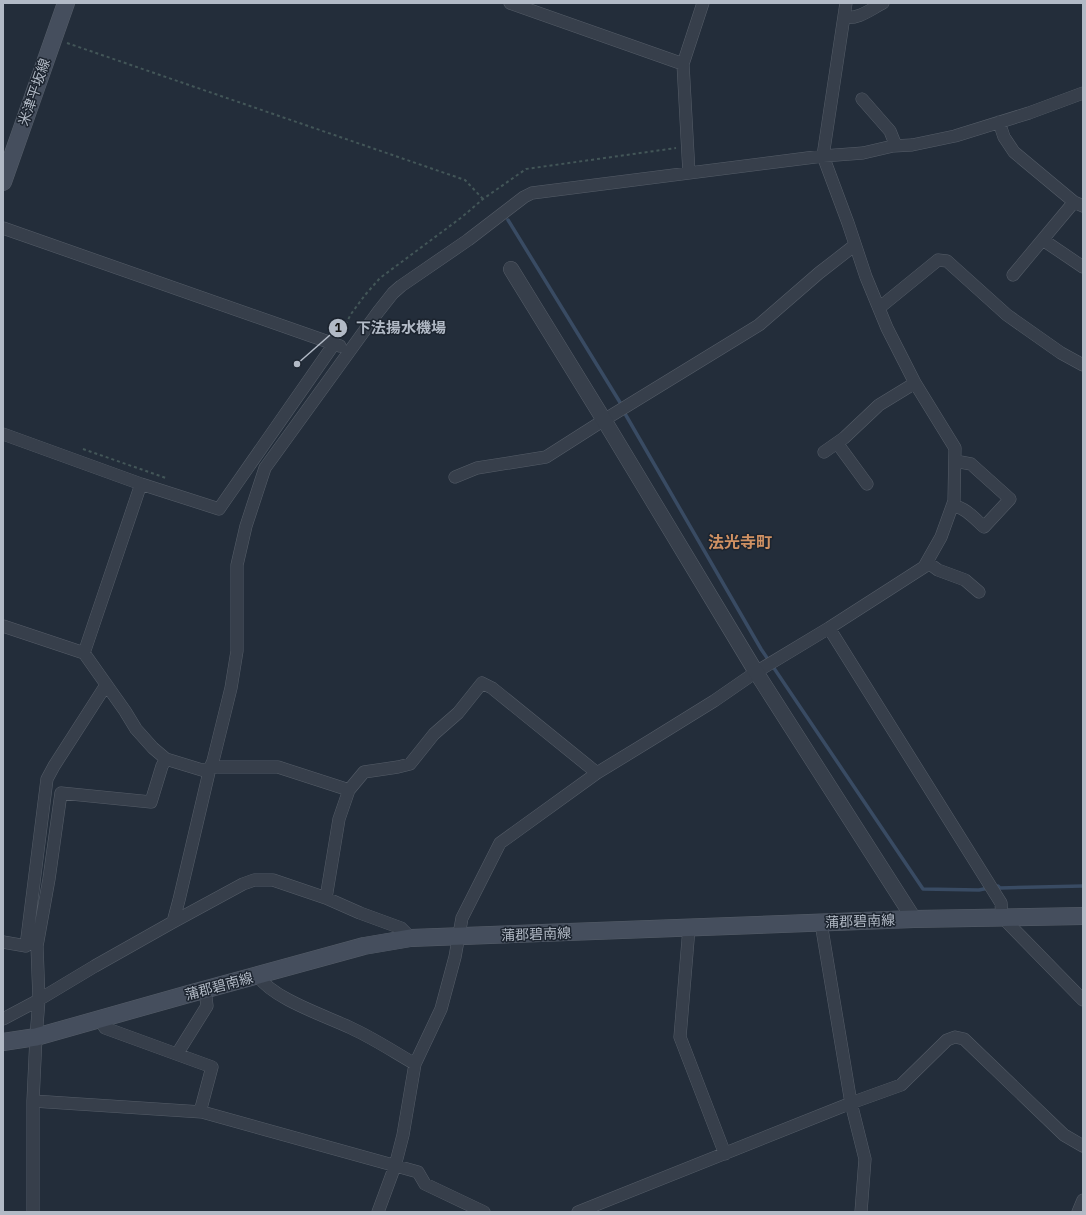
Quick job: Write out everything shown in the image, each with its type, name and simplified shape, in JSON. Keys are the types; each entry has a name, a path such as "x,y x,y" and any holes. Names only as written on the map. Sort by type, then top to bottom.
{"main road":[{"name":"米津平坂線","path":"3,182 66,3"},
{"name":"蒲郡碧南線","path":"3,1042 36,1037 364,946 411,938 914,919 1083,916"}],"street":[{"path":"511,3 683,64"},
{"path":"689,173 683,64 703,3"},
{"path":"378,1212 395,1166 403,1135 415,1064 441,1009 455,957 462,918 500,843 597,774 714,702 756,672 829,628 924,567 941,537 953,506 955,448 916,383 887,328 866,277 823,156 846,3"},
{"path":"844,17 850,19 856,17 883,3"},
{"path":"173,922 231,688 238,651 237,565 246,526 265,468 393,293 468,240 524,197 532,193 823,156 863,153 896,146 912,145 955,136 1029,113 1083,93"},
{"path":"862,99 890,131 896,146"},
{"path":"999,122 1004,137 1014,152 1079,204 1043,240 1013,275"},
{"path":"3,228 351,350"},
{"path":"1043,240 1083,268"},
{"path":"456,477 477,468 546,457 759,325 819,273 855,245"},
{"path":"878,308 938,260 947,261 1007,315 1061,353 1083,365"},
{"path":"512,269 756,672 914,919"},
{"path":"3,434 141,484 219,509 334,344"},
{"path":"824,452 844,438 879,405 916,383"},
{"path":"837,443 867,484"},
{"path":"953,506 958,506 963,509 984,527 1010,499 971,464 955,461"},
{"path":"84,653 141,484"},
{"path":"927,562 938,570 965,580 979,592"},
{"path":"3,626 84,653 136,729 153,748 166,759 202,770 210,768 254,766 278,767 349,790"},
{"path":"829,628 1001,903 1002,917 1083,1000"},
{"path":"326,898 340,819 349,790 364,772 410,764 434,734 458,713 482,683 492,688 597,774"},
{"path":"3,942 26,946 47,779 106,685"},
{"path":"33,1212 33,1101 36,1037 34,1002 37,946 49,880 61,793 151,802 162,766 166,759"},
{"path":"3,1019 173,922 243,884 254,880 273,880 326,898 360,913 401,928 411,938"},
{"path":"821,923 851,1103 865,1159 861,1212"},
{"path":"689,928 680,1037 725,1154"},
{"path":"258,976 268,988 297,1004 375,1040 415,1064"},
{"path":"177,1054 207,1006 205,990"},
{"path":"101,1018 102,1024 105,1028 212,1067 200,1112"},
{"path":"578,1212 851,1103 901,1085 947,1040 955,1037 964,1039 1064,1135 1083,1146"},
{"path":"33,1101 200,1112 418,1172 425,1184 484,1212"},
{"path":"1078,1212 1083,1200"}],"path":[{"path":"53,38 465,180 483,199"},
{"path":"78,447 167,479"}],"waterway":[{"path":"508,220 621,404 620,405 761,649 923,889 979,890 998,886 1000,888 1083,886"}],"place":[{"name":"下法揚水機場","path":"297,364"}],"district":[{"name":"法光寺町","path":"740,542"}]}
